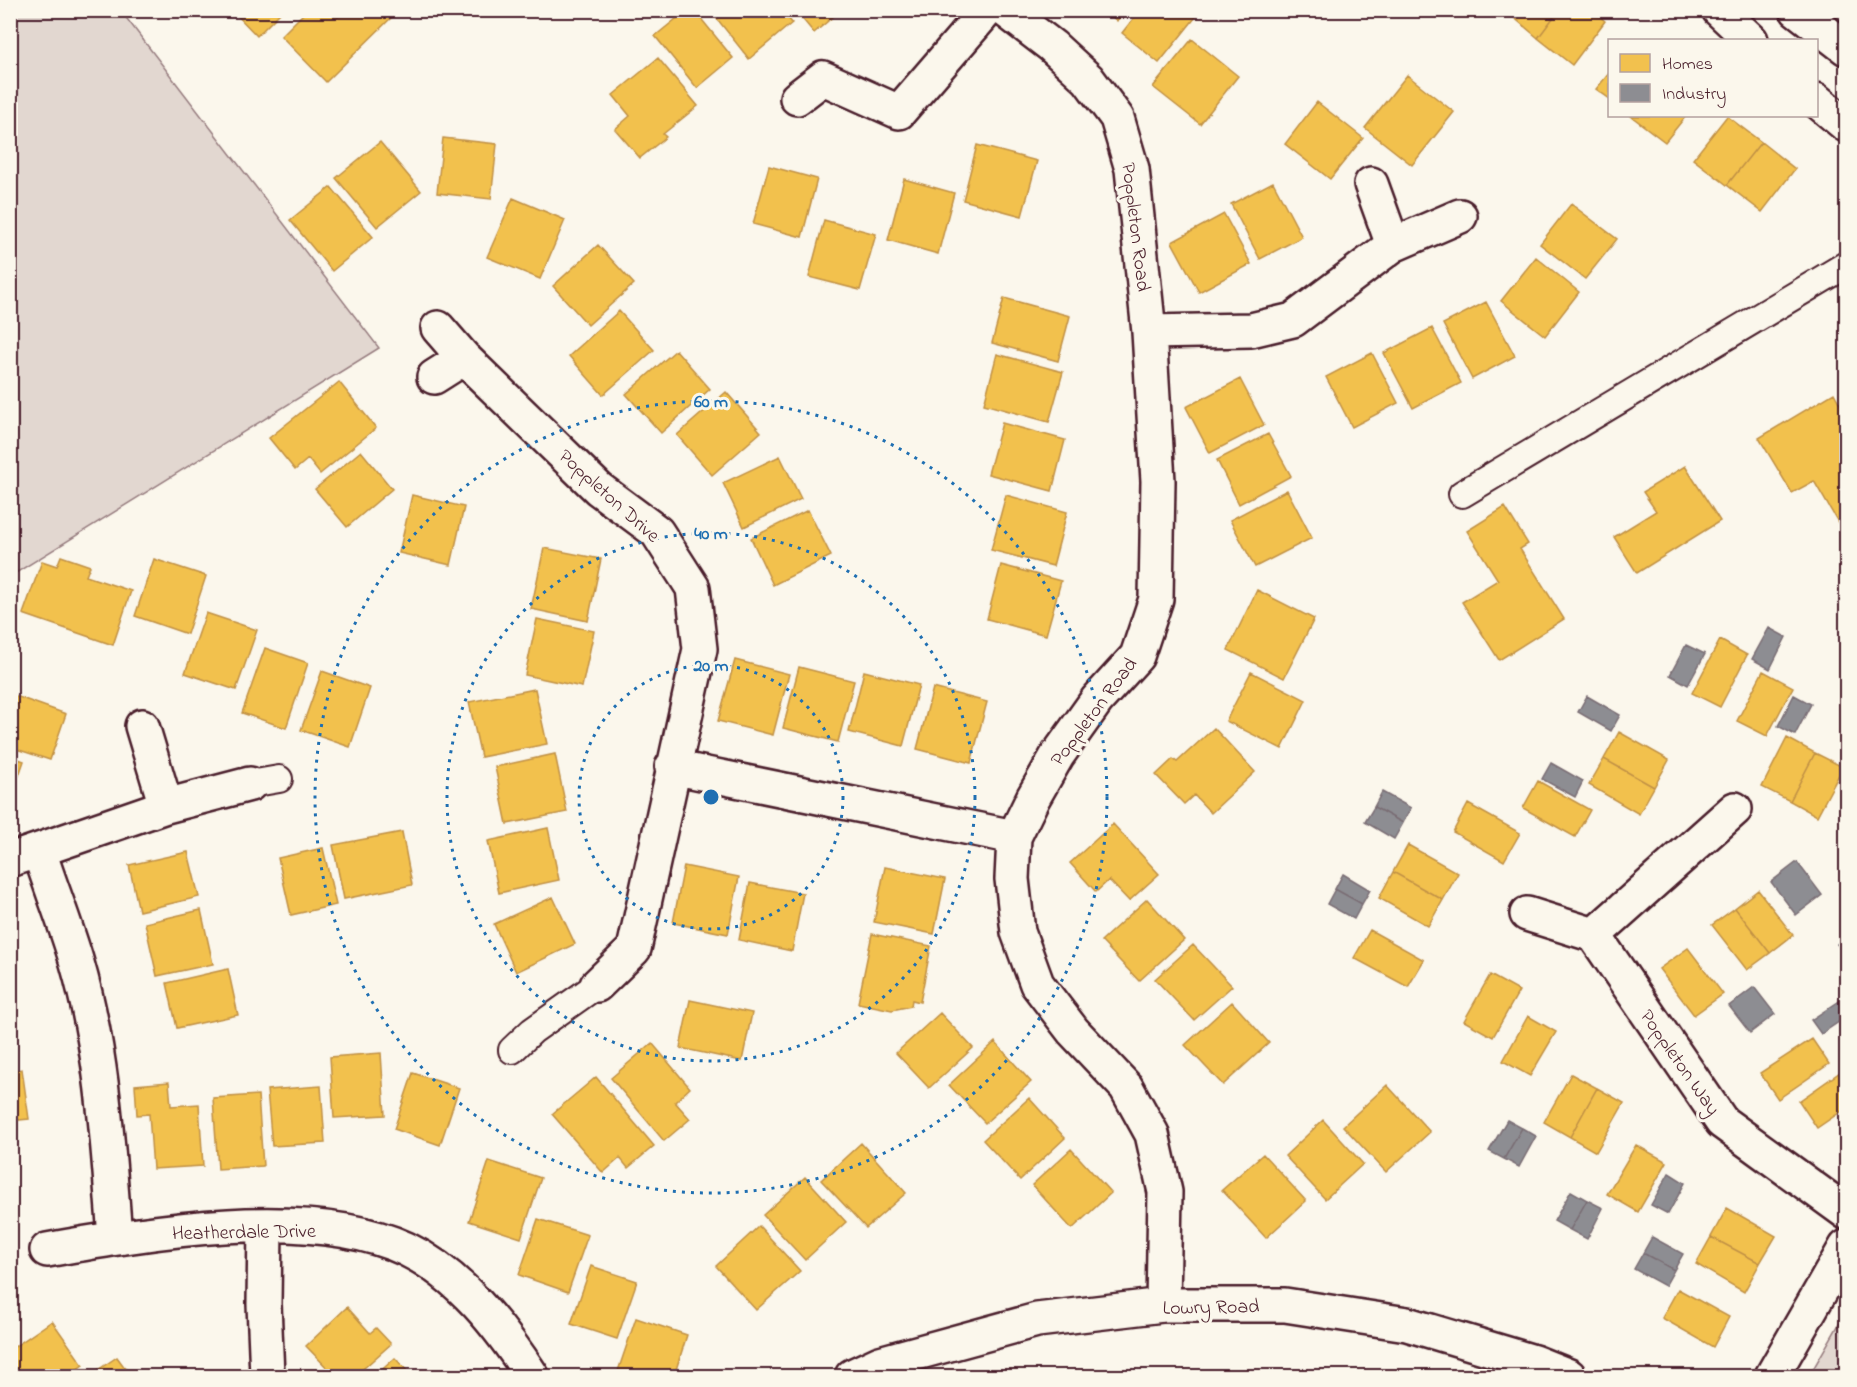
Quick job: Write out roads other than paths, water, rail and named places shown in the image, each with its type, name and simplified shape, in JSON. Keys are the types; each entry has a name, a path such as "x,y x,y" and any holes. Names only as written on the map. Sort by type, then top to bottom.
{"street":[{"path":"797,98 823,78 899,112 987,10"},
{"name":"Poppleton Road","path":"1005,10 1052,46 1088,79 1118,118 1132,169 1149,332 1158,480 1156,598 1137,656 1097,700 1057,756 1014,837 1011,879 1018,932 1037,984 1072,1031 1126,1087 1152,1134 1166,1192 1163,1305"},
{"path":"1719,10 1750,39"},
{"path":"1797,10 1846,48"},
{"path":"1818,102 1846,125"},
{"path":"1371,184 1393,245"},
{"path":"1149,332 1251,330 1293,320 1393,245 1460,216"},
{"name":"Poppleton Drive","path":"438,328 464,358 599,489 657,532 693,588 700,650 672,767 634,949 597,985"},
{"path":"434,377 464,358"},
{"path":"142,726 166,806"},
{"path":"672,767 1014,837"},
{"path":"115,1238 106,1121 93,1036 77,963 25,855 166,806 265,781"},
{"path":"1527,914 1593,935 1735,809"},
{"name":"Poppleton Way","path":"1593,935 1722,1122 1846,1212"},
{"path":"266,1226 264,1304 267,1377"},
{"name":"Heatherdale Drive","path":"47,1250 115,1238 266,1226 312,1226 359,1234 406,1249 454,1281 504,1333 532,1377"},
{"path":"1772,1377 1846,1247"},
{"name":"Lowry Road","path":"873,1372 1036,1320 1163,1305 1285,1305 1407,1324 1534,1362 1569,1377"}],"lane":[{"path":"1462,494 1846,264"},
{"path":"512,1050 532,1031 597,985"}]}
